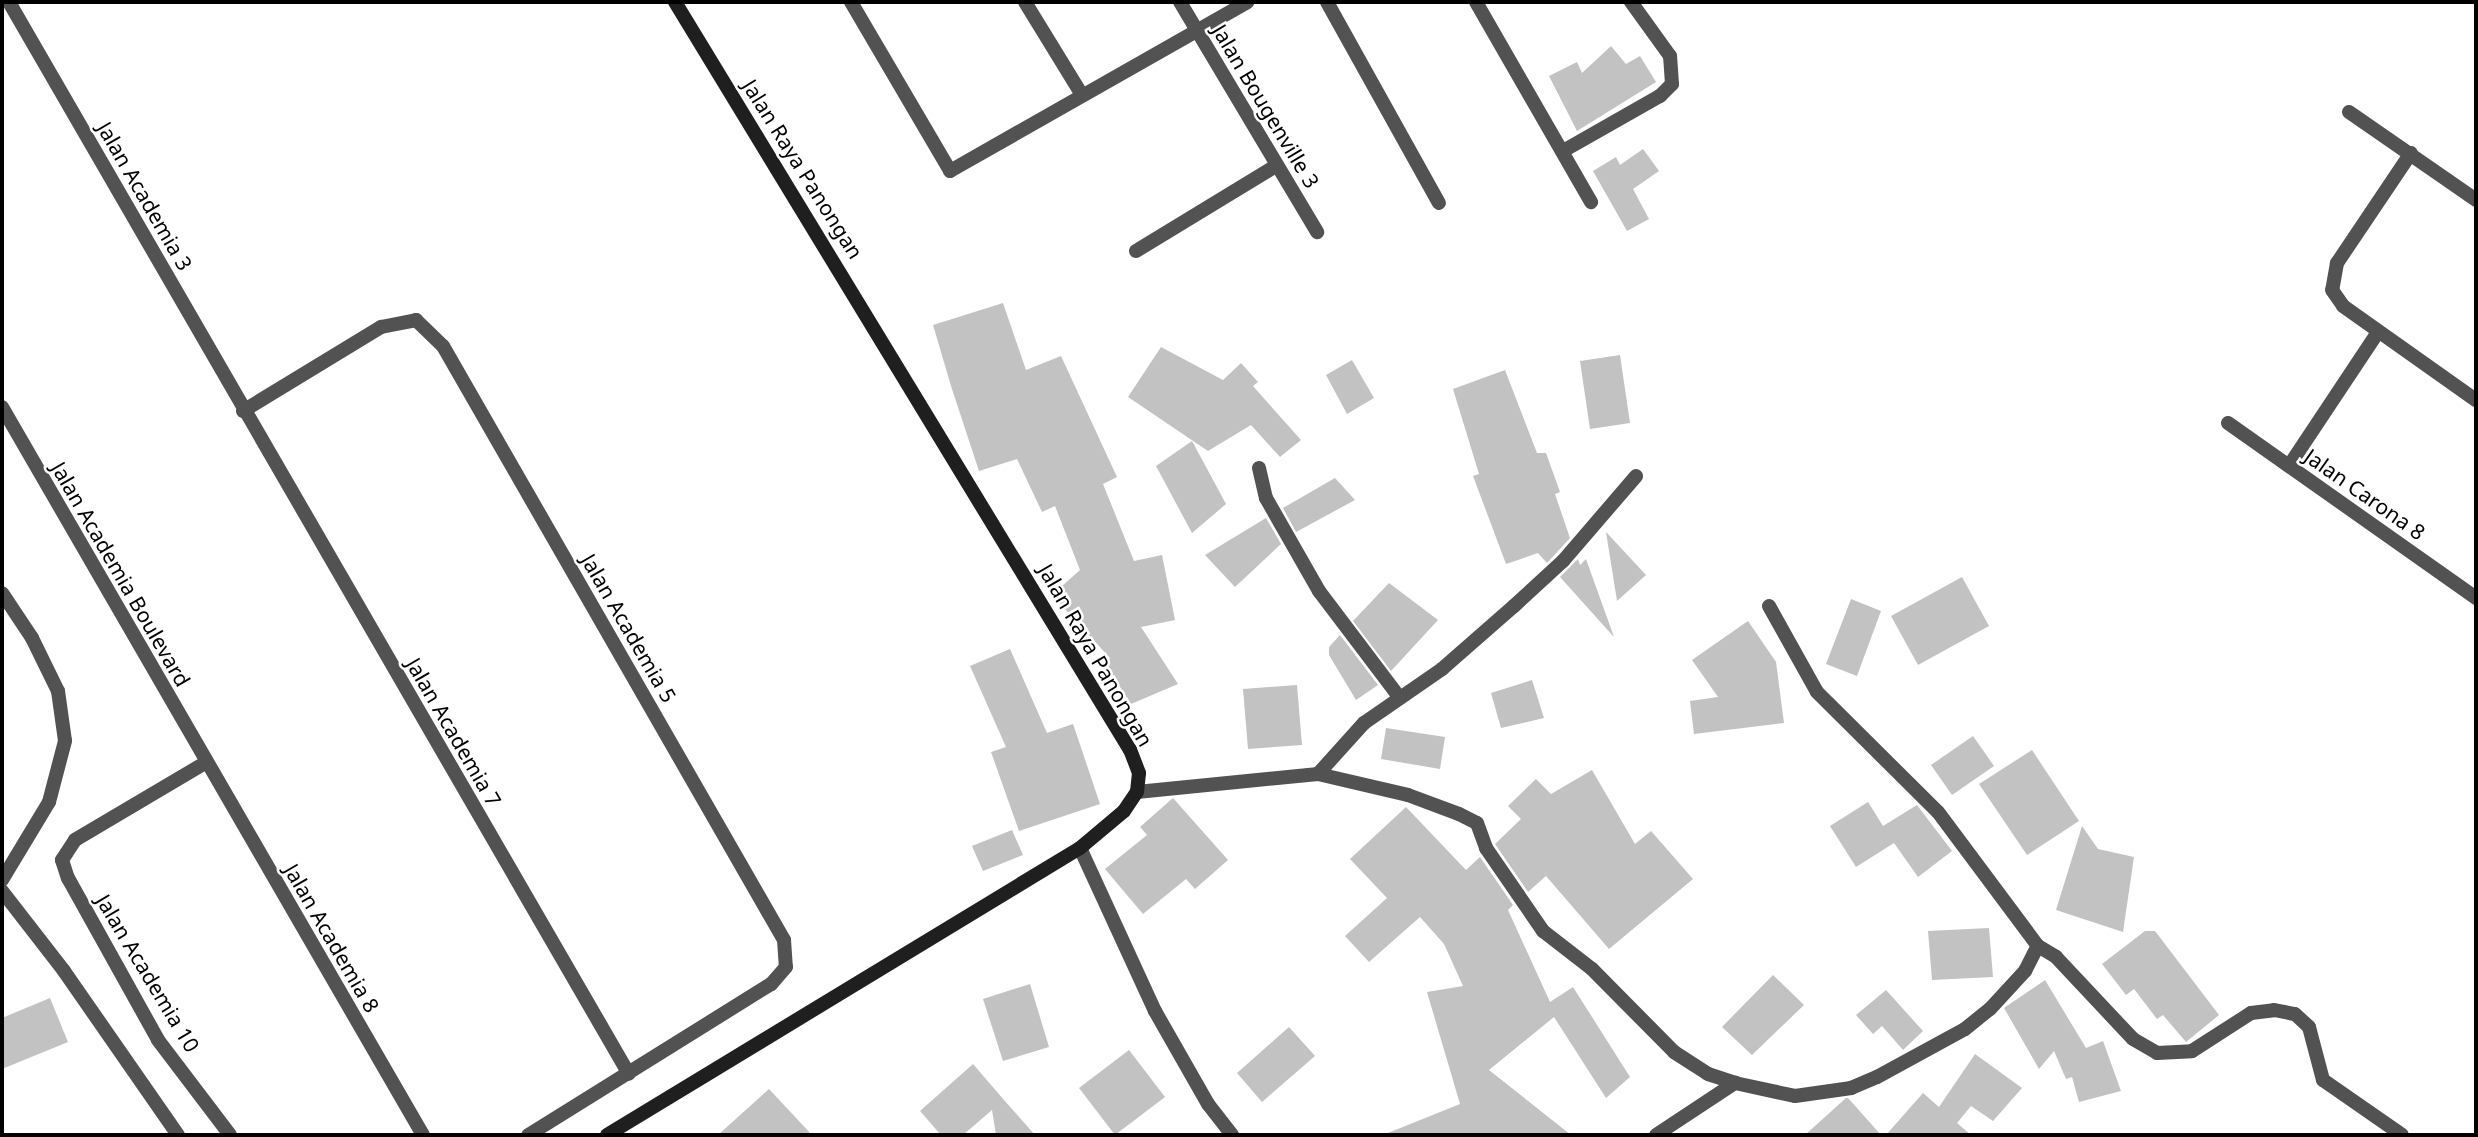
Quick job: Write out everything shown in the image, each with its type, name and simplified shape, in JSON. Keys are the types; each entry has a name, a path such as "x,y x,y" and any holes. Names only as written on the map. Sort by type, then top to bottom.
{"street":[{"name":"Jalan Academia 3","path":"9,2 243,411"},
{"name":"Jalan Raya Panongan","path":"675,2 1130,750 1139,774 1137,792"},
{"path":"851,2 950,171 1247,2"},
{"path":"1025,2 1082,95"},
{"name":"Jalan Bougenville 3","path":"1180,2 1317,232"},
{"path":"1327,2 1439,203"},
{"path":"1476,2 1591,202"},
{"path":"1563,150 1660,96 1672,83 1670,56 1631,2"},
{"path":"2349,112 2476,200"},
{"path":"2411,153 2337,263 2332,290 2343,306 2476,400"},
{"path":"1136,251 1276,166"},
{"name":"Jalan Academia 5","path":"243,411 381,327 416,320 443,346 785,940 786,967 771,984 629,1074"},
{"path":"2289,466 2378,331"},
{"name":"Jalan Academia Boulevard","path":"2,407 205,763"},
{"name":"Jalan Academia 7","path":"243,411 629,1074"},
{"name":"Jalan Carona 8","path":"2228,423 2476,598"},
{"path":"1259,468 1266,498 1319,591 1400,698"},
{"path":"1318,774 1364,723 1489,629 1563,561 1636,476"},
{"path":"2,593 33,638 58,691 65,741 49,802 2,880"},
{"path":"1769,606 1816,692 1938,812 2038,946 2056,957 2133,1039 2157,1053 2192,1051 2251,1013 2274,1010 2294,1014 2309,1027 2323,1080 2402,1135"},
{"name":"Jalan Academia 10","path":"205,763 75,839 62,860 158,1040 230,1135"},
{"name":"Jalan Academia 8","path":"205,763 423,1135"},
{"path":"607,1135 1080,848 1124,811 1137,792 1318,774 1432,802 1477,824 1486,848 1543,931 1592,969 1674,1052 1708,1074 1735,1083 1795,1096 1852,1088 1965,1029 1990,1009 2025,971 2038,946"},
{"path":"1080,848 1149,1000 1208,1104 1232,1135"},
{"path":"2,891 58,962 177,1135"},
{"path":"528,1135 629,1074"},
{"path":"1656,1135 1735,1083"}],"building":[{"path":"1611,46 1626,64 1640,56 1656,82 1577,131 1549,76 1577,62 1582,73"},
{"path":"1643,149 1659,171 1633,189 1649,219 1627,231 1593,171 1616,157 1620,165"},
{"path":"1003,303 1026,370 1061,356 1117,477 1103,484 1134,561 1162,555 1175,620 1141,627 1178,684 1131,704 1104,662 1110,658 1052,595 1080,570 1055,506 1042,512 1017,459 979,471 951,386 933,325"},
{"path":"1161,347 1223,380 1241,363 1258,382 1253,386 1301,440 1280,457 1251,425 1208,451 1128,397"},
{"path":"1620,355 1630,423 1590,429 1580,361"},
{"path":"1352,360 1374,398 1347,414 1326,375"},
{"path":"1505,370 1537,453 1546,453 1560,492 1555,494 1570,538 1547,563 1538,553 1506,564 1473,476 1479,474 1453,389"},
{"path":"1192,441 1226,504 1192,533 1156,466"},
{"path":"1335,478 1355,500 1296,532 1283,508"},
{"path":"1266,518 1281,544 1235,587 1205,555"},
{"path":"1606,532 1646,575 1617,601"},
{"path":"1578,559 1580,565 1586,559 1614,637 1560,577"},
{"path":"1962,577 1989,626 1918,665 1891,616"},
{"path":"1389,583 1438,620 1391,671 1353,621"},
{"path":"1851,599 1881,611 1857,676 1826,664"},
{"path":"1748,621 1776,662 1784,723 1694,734 1690,701 1718,697 1692,660"},
{"path":"1340,635 1378,685 1356,700 1329,655 1329,647"},
{"path":"1010,649 1047,733 1073,724 1100,804 1019,831 991,752 1006,747 970,666"},
{"path":"1532,680 1544,718 1501,728 1491,693"},
{"path":"1297,685 1302,745 1248,749 1243,689"},
{"path":"1386,728 1445,737 1440,769 1381,759"},
{"path":"1973,736 1994,766 1952,795 1931,765"},
{"path":"2032,750 2079,821 2027,855 1979,784"},
{"path":"1592,770 1635,844 1651,831 1693,879 1609,949 1546,876 1528,892 1495,844 1521,819 1508,806 1536,779 1551,794"},
{"path":"1173,798 1228,860 1195,889 1186,879 1143,914 1105,869 1147,835 1140,827"},
{"path":"1868,802 1883,826 1917,805 1952,851 1918,877 1894,843 1856,867 1830,826"},
{"path":"1406,807 1466,870 1480,857 1513,905 1508,910 1550,1002 1573,987 1630,1077 1606,1098 1554,1017 1489,1070 1571,1135 1383,1135 1460,1104 1427,992 1463,986 1444,944 1420,917 1369,962 1345,936 1387,898 1350,859"},
{"path":"2082,826 2098,849 2134,857 2123,932 2056,910"},
{"path":"1012,830 1023,855 983,871 972,846"},
{"path":"1989,928 1993,977 1932,980 1928,931"},
{"path":"2145,931 2155,931 2219,1015 2186,1042 2163,1015 2157,1019 2134,989 2126,995 2102,964"},
{"path":"1773,975 1804,1005 1752,1055 1722,1027"},
{"path":"2045,980 2086,1048 2103,1041 2121,1091 2079,1102 2072,1077 2066,1079 2054,1051 2039,1069 2004,1008"},
{"path":"1030,984 1049,1047 1003,1061 983,999"},
{"path":"1886,990 1923,1031 1903,1050 1882,1026 1873,1034 1856,1015"},
{"path":"50,998 68,1042 2,1069 2,1018"},
{"path":"1289,1027 1315,1056 1262,1102 1237,1073"},
{"path":"1129,1050 1165,1097 1115,1135 1079,1088"},
{"path":"1975,1054 2022,1088 1993,1121 1971,1106 1957,1123 1971,1135 1886,1135 1923,1093 1939,1107"},
{"path":"973,1064 1035,1135 996,1135 992,1110 963,1135 941,1135 920,1111"},
{"path":"769,1089 812,1135 718,1135"},
{"path":"1846,1098 1881,1135 1805,1135"}]}
